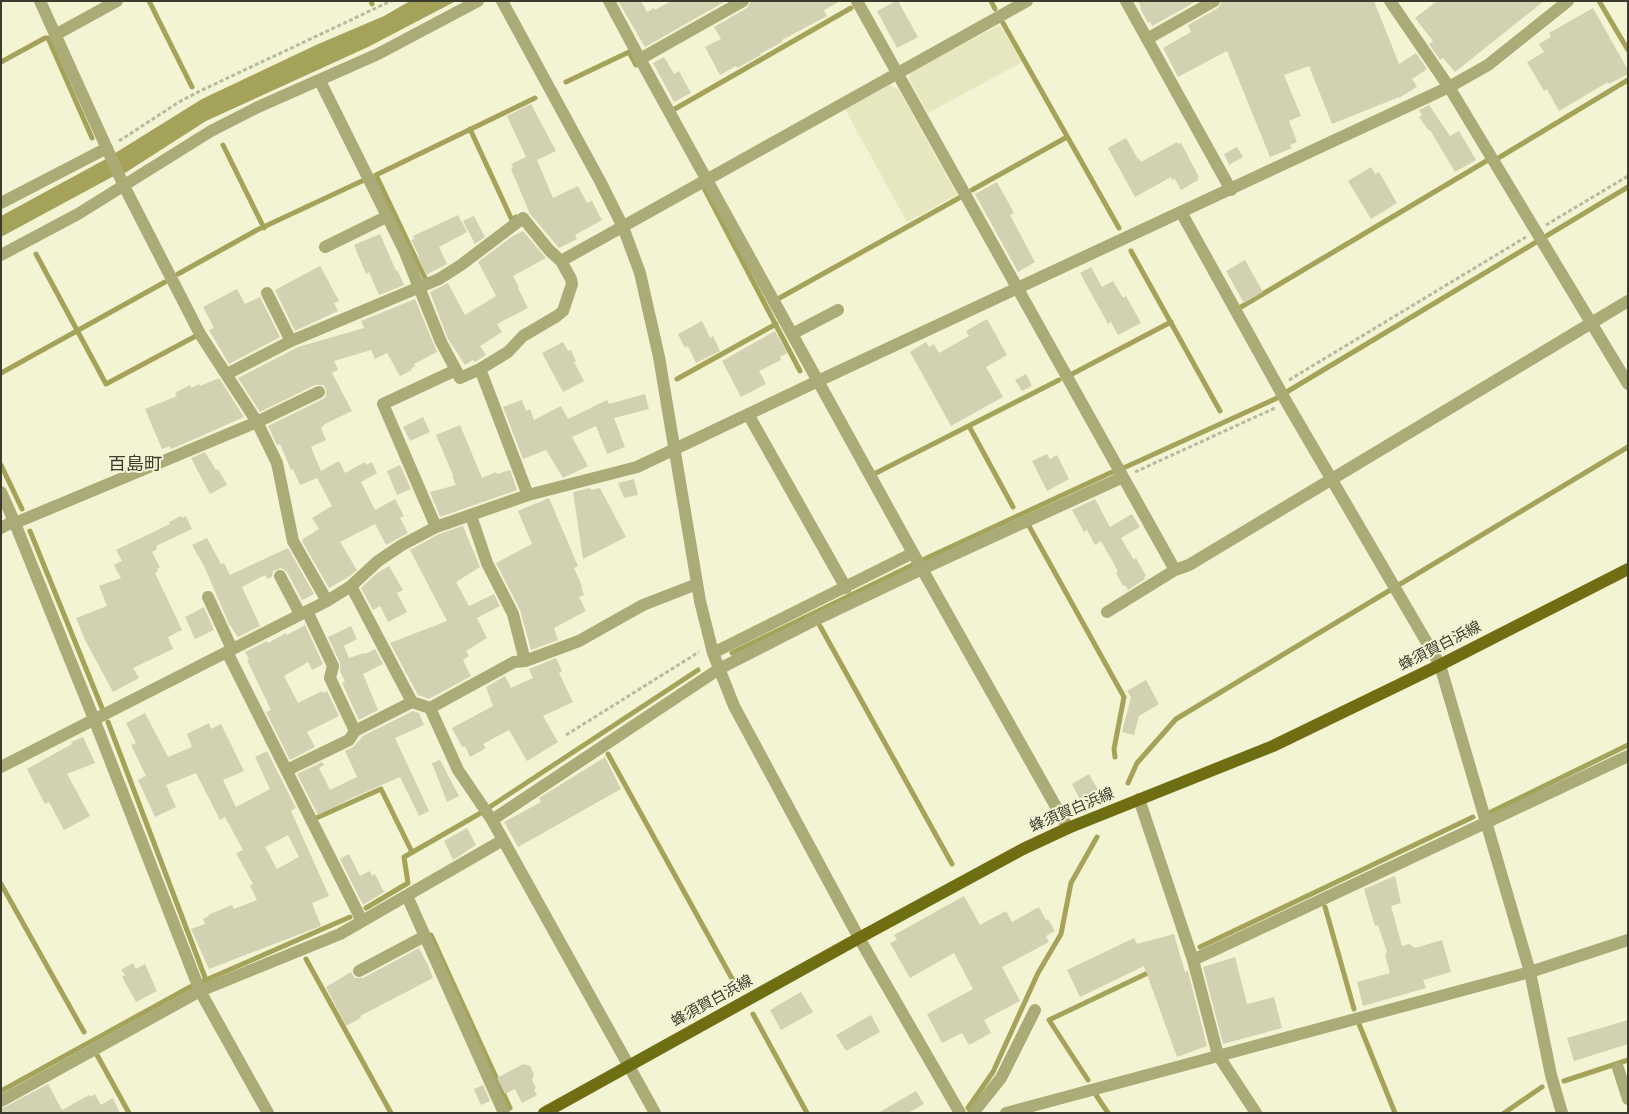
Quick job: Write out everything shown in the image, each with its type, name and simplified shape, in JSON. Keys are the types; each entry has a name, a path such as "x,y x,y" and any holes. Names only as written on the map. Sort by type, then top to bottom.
{"main road":[{"name":"蜂須賀白浜線","path":"544,1113 1023,849 1068,828 1273,746 1440,665 1628,569"}],"street":[{"path":"40,1 122,182 200,334 257,422 277,463 293,541 327,601"},
{"path":"56,35 117,1"},
{"path":"1,255 78,214 122,182 211,131 258,107 378,54 478,1"},
{"path":"502,1 623,227 640,273 653,324 697,584 718,669 747,732 859,938 960,1113"},
{"path":"609,1 706,180 1068,828"},
{"path":"640,59 743,1"},
{"path":"857,1 1175,570"},
{"path":"561,261 1027,1"},
{"path":"1126,1 1231,190"},
{"path":"1146,39 1214,1"},
{"path":"1390,1 1449,87 1628,384"},
{"path":"1,767 327,601 351,586 378,561 402,545 436,528 528,495 637,467 1449,87 1488,65 1568,1"},
{"path":"226,374 291,341 420,287 439,279 524,218 549,250 561,261 572,279 572,284 563,311 523,336 508,352 480,369 460,378 441,342 420,287 388,216 320,81"},
{"path":"1,203 108,150"},
{"path":"1181,212 1282,395 1440,665 1530,972 1558,1111"},
{"path":"325,247 388,216"},
{"path":"267,293 291,341"},
{"path":"1107,612 1175,570 1189,565 1628,302"},
{"path":"792,334 838,310"},
{"path":"480,369 528,495"},
{"path":"436,528 383,404 456,370"},
{"path":"1,528 257,422 319,392"},
{"path":"748,414 846,588"},
{"path":"712,649 846,588 918,561 1120,472"},
{"path":"1,492 15,522 94,719 198,986 268,1113"},
{"path":"471,516 487,563 513,614 525,661"},
{"path":"488,814 718,669 918,561"},
{"path":"280,576 304,613 333,666 330,678 355,731"},
{"path":"351,586 412,702 430,708 514,662 525,661 579,640 643,606 697,584"},
{"path":"208,596 230,650 362,921"},
{"path":"287,770 349,740 355,731 412,702"},
{"path":"430,708 458,770 503,840 655,1113"},
{"path":"1193,960 1628,756"},
{"path":"1139,799 1193,960 1218,1055 1256,1113"},
{"path":"1,1101 198,986 340,934 503,840"},
{"path":"407,896 504,1113"},
{"path":"359,971 425,936"},
{"path":"1006,1113 1530,972 1628,940"},
{"path":"973,1113 1001,1078 1035,1010"},
{"path":"1618,1068 1628,1099"}],"path":[{"path":"108,150 200,91 391,1"},
{"path":"1120,472 1282,395 1539,236 1628,176"},
{"path":"566,735 712,649"}],"shaded area":[{"path":"410,1 456,1 368,47 206,121 125,173 112,177 1,237 1,216 104,160 202,99 316,45 384,16"},
{"path":"1000,25 1022,62 928,113 909,79 911,71"},
{"path":"890,85 899,90 957,195 907,222 845,109"}],"building":[{"path":"618,1 641,1 647,12 654,8 655,10 671,1 726,1 645,47"},
{"path":"751,1 840,1 824,10 827,16 782,40 782,42 761,55 720,75 705,47 721,39 714,27 747,8"},
{"path":"898,1 918,37 897,48 877,11"},
{"path":"1138,1 1197,1 1152,26 1150,22 1148,23"},
{"path":"1222,1 1374,1 1399,64 1416,53 1427,69 1412,79 1417,87 1399,98 1332,124 1309,66 1284,75 1301,116 1289,121 1297,142 1290,145 1292,148 1270,157 1227,51 1178,77 1163,48 1191,32 1188,25 1218,8"},
{"path":"1437,1 1544,1 1455,72 1443,58 1440,60 1429,44 1433,41 1415,18"},
{"path":"1593,8 1628,70 1628,74 1609,84 1608,82 1559,111 1547,89 1544,91 1527,62 1544,52 1539,44 1551,37 1549,33"},
{"path":"664,57 674,74 679,71 691,93 674,102 653,63"},
{"path":"531,104 556,151 537,160 553,198 578,186 587,203 592,201 602,220 575,235 577,239 559,248 530,214 511,169 513,168 511,164 526,157 507,116"},
{"path":"1429,105 1450,136 1459,131 1476,160 1455,172 1430,130 1419,117 1422,115 1419,110"},
{"path":"1126,138 1141,162 1177,142 1178,144 1181,143 1199,177 1197,178 1198,180 1181,190 1175,179 1172,180 1171,177 1135,197 1108,148"},
{"path":"1237,147 1243,157 1229,165 1224,154"},
{"path":"1371,167 1375,174 1379,172 1397,203 1371,219 1348,181"},
{"path":"997,182 1014,213 1010,215 1035,262 1018,272 975,194"},
{"path":"458,215 467,232 439,247 447,264 426,275 411,240 414,239 413,236"},
{"path":"474,216 485,237 475,244 463,221"},
{"path":"523,231 546,258 513,276 528,308 497,324 502,332 480,346 486,355 475,362 473,360 465,365 448,339 430,292 448,283 465,315 496,296 478,262 513,236"},
{"path":"380,234 404,285 379,295 369,272 366,274 354,245"},
{"path":"1245,260 1263,292 1244,303 1226,271"},
{"path":"320,266 339,301 334,303 338,311 295,331 275,290"},
{"path":"1091,267 1102,287 1113,281 1123,298 1126,296 1141,323 1118,335 1111,322 1108,324 1080,273"},
{"path":"237,289 245,304 260,297 280,337 229,364 209,330 214,328 203,307"},
{"path":"415,299 437,352 414,364 415,366 412,370 400,376 387,353 375,359 371,350 334,361 338,370 332,373 352,411 323,425 321,428 326,440 311,447 321,471 339,461 345,473 365,462 366,465 372,462 377,473 361,482 375,510 395,499 404,516 400,518 408,533 386,545 375,524 340,542 357,570 329,588 302,541 319,529 312,518 332,506 317,478 300,485 293,469 291,470 280,444 277,445 268,426 323,399 326,396 326,389 323,385 315,385 260,412 238,378 298,347 364,328 361,321"},
{"path":"987,319 1007,355 986,367 1003,397 951,426 910,352 926,342 929,347 934,344 939,353 969,336 966,331"},
{"path":"702,321 710,338 713,336 720,351 696,363 688,346 685,348 678,334"},
{"path":"775,331 787,353 780,357 781,360 759,371 766,384 741,397 722,361"},
{"path":"563,342 568,351 571,350 576,361 574,362 584,381 563,392 542,353"},
{"path":"1026,374 1032,386 1022,391 1015,380"},
{"path":"219,378 244,417 171,449 170,446 162,449 145,409 177,396 175,393 190,385 191,388 199,384 200,386"},
{"path":"645,394 649,409 614,418 625,447 607,454 596,426 572,437 588,466 563,478 546,450 523,459 503,407 522,400 526,411 530,409 534,420 561,406 568,419 607,400 609,404"},
{"path":"423,417 430,432 410,441 403,427"},
{"path":"460,425 482,478 496,472 497,474 510,470 517,490 440,517 430,492 456,485 436,435"},
{"path":"205,452 227,485 210,494 191,458"},
{"path":"1047,454 1050,459 1057,455 1069,479 1047,491 1032,461"},
{"path":"400,465 411,489 397,495 387,471"},
{"path":"634,479 638,495 624,498 618,483"},
{"path":"590,488 591,490 600,488 626,537 583,559 573,492"},
{"path":"549,498 578,566 574,568 584,595 579,597 586,611 554,628 558,640 531,650 520,610 496,563 532,544 518,511"},
{"path":"1095,499 1110,527 1132,514 1140,527 1121,538 1134,560 1136,558 1146,576 1144,577 1145,579 1128,590 1125,585 1123,586 1116,573 1118,572 1101,541 1095,545 1087,530 1084,532 1072,510"},
{"path":"181,516 182,518 186,516 192,529 156,546 157,549 152,552 160,567 155,573 182,630 168,637 173,649 133,668 139,678 113,692 85,640 76,618 107,606 99,586 121,578 114,565 122,561 116,550 170,524 169,522"},
{"path":"463,526 480,567 456,582 469,606 494,594 500,606 477,618 487,638 466,651 469,656 463,660 471,676 429,699 418,695 390,643 447,621 410,550 439,534"},
{"path":"207,538 221,564 224,563 230,575 288,548 314,594 302,600 287,572 281,568 273,571 272,577 267,579 265,575 242,587 260,626 238,637 229,624 205,568 192,545"},
{"path":"389,566 403,590 397,593 407,612 388,622 380,606 373,610 361,588 377,573"},
{"path":"204,607 214,630 195,639 185,617"},
{"path":"305,625 323,664 312,670 308,662 284,676 298,703 322,691 323,693 327,691 339,716 307,732 315,747 290,760 266,712 271,710 245,652 267,641 268,643 286,633 287,635"},
{"path":"351,626 357,639 344,646 349,658 375,649 383,664 363,674 378,710 359,720 342,683 345,682 340,671 340,663 328,637"},
{"path":"556,658 562,671 559,673 573,702 543,716 558,742 527,761 509,730 483,744 486,748 470,757 465,746 462,747 452,728 493,706 486,687 505,676 511,688 533,678 529,669"},
{"path":"1146,680 1159,704 1139,716 1134,735 1122,732 1131,697 1127,691"},
{"path":"413,711 419,713 424,725 395,738 429,811 419,816 400,777 318,815 297,774 322,762 324,765 319,768 330,790 357,777 345,751 353,747 363,736"},
{"path":"145,713 168,757 192,747 187,734 209,723 211,729 221,724 244,771 223,780 236,807 270,789 255,757 267,751 296,808 291,811 329,896 312,903 321,926 209,969 191,929 205,924 203,919 208,915 232,905 234,909 257,900 250,886 253,884 236,853 243,850 225,817 220,820 196,773 166,785 176,807 155,817 138,780 146,776 131,745 136,743 126,723","holes":["288,835 299,857 277,869 265,847"]},
{"path":"83,737 95,763 67,774 90,816 64,830 49,802 45,804 27,769 72,744 71,742"},
{"path":"605,757 621,789 518,847 504,822 541,802 539,798"},
{"path":"440,760 459,796 447,802 432,763"},
{"path":"1089,774 1101,795 1083,805 1072,784"},
{"path":"467,828 476,845 453,860 444,841"},
{"path":"349,854 360,876 370,871 372,876 375,874 384,892 363,905 340,859"},
{"path":"1395,876 1401,903 1391,906 1402,946 1409,944 1415,948 1442,940 1451,972 1423,980 1426,988 1363,1006 1357,982 1390,973 1385,955 1387,952 1378,925 1375,926 1364,889"},
{"path":"964,896 980,925 1006,911 1012,922 1039,907 1055,931 1046,936 1049,942 1002,967 1020,1001 984,1020 991,1033 969,1045 962,1033 942,1043 927,1014 973,989 954,953 910,978 890,943 897,940 894,935"},
{"path":"1174,934 1185,972 1188,971 1207,1046 1177,1057 1144,966 1080,997 1067,970 1134,938 1137,944"},
{"path":"419,948 433,978 360,1016 361,1018 346,1026 326,987 351,972 355,978 363,978"},
{"path":"1235,957 1247,1004 1274,997 1282,1028 1223,1044 1203,967"},
{"path":"133,963 136,969 145,964 157,991 136,1002 122,977 125,975 121,970"},
{"path":"801,992 813,1012 781,1030 770,1010"},
{"path":"871,1015 880,1032 846,1051 836,1035"},
{"path":"1628,1020 1628,1044 1574,1061 1567,1038"},
{"path":"523,1064 530,1066 534,1074 532,1080 537,1095 522,1103 515,1089 505,1094 497,1078"},
{"path":"48,1084 62,1110 89,1095 90,1097 95,1094 101,1105 113,1098 120,1113 1,1113 1,1109"},
{"path":"483,1085 490,1101 481,1105 474,1089"},
{"path":"916,1091 924,1104 908,1113 878,1113"}],"waterway":[{"path":"149,1 192,87"},
{"path":"991,1 995,9"},
{"path":"1599,1 1628,50"},
{"path":"673,110 851,8"},
{"path":"1003,23 1119,228"},
{"path":"1,62 48,38 92,138"},
{"path":"566,82 629,52 636,65"},
{"path":"1500,157 1628,80"},
{"path":"376,175 535,98"},
{"path":"470,129 512,220 516,217"},
{"path":"972,190 1067,137"},
{"path":"223,145 264,228"},
{"path":"1241,307 1488,160"},
{"path":"376,175 425,278"},
{"path":"178,274 257,230 362,181"},
{"path":"732,653 929,557 1275,399 1628,187"},
{"path":"705,190 800,371"},
{"path":"776,300 959,198"},
{"path":"1131,251 1220,411"},
{"path":"36,254 106,384 194,337"},
{"path":"1,373 165,282"},
{"path":"1072,374 1171,322"},
{"path":"677,379 776,324"},
{"path":"876,473 1059,380"},
{"path":"969,426 1013,507"},
{"path":"1128,783 1137,763 1176,719 1628,447"},
{"path":"1,465 22,509"},
{"path":"1029,526 1124,697 1114,749 1115,757"},
{"path":"30,531 102,708"},
{"path":"820,626 952,864"},
{"path":"366,908 408,883 404,857 479,814 698,670"},
{"path":"108,722 206,980"},
{"path":"1491,812 1628,745"},
{"path":"608,754 735,984"},
{"path":"314,819 381,789 412,852"},
{"path":"1200,947 1473,817"},
{"path":"968,1108 993,1072 1038,973 1061,934 1071,883 1097,837"},
{"path":"1,884 84,1032"},
{"path":"1325,907 1354,1009"},
{"path":"1,1091 190,987 350,917"},
{"path":"431,935 510,1108"},
{"path":"306,959 391,1113"},
{"path":"1088,1080 1049,1020 1152,971"},
{"path":"753,1014 807,1113"},
{"path":"1359,1024 1395,1113"},
{"path":"97,1055 129,1113"},
{"path":"1564,1081 1628,1060"},
{"path":"1504,1113 1542,1087"},
{"path":"1096,1095 1108,1113"}],"district":[{"name":"百島町","path":"135,465"}]}
